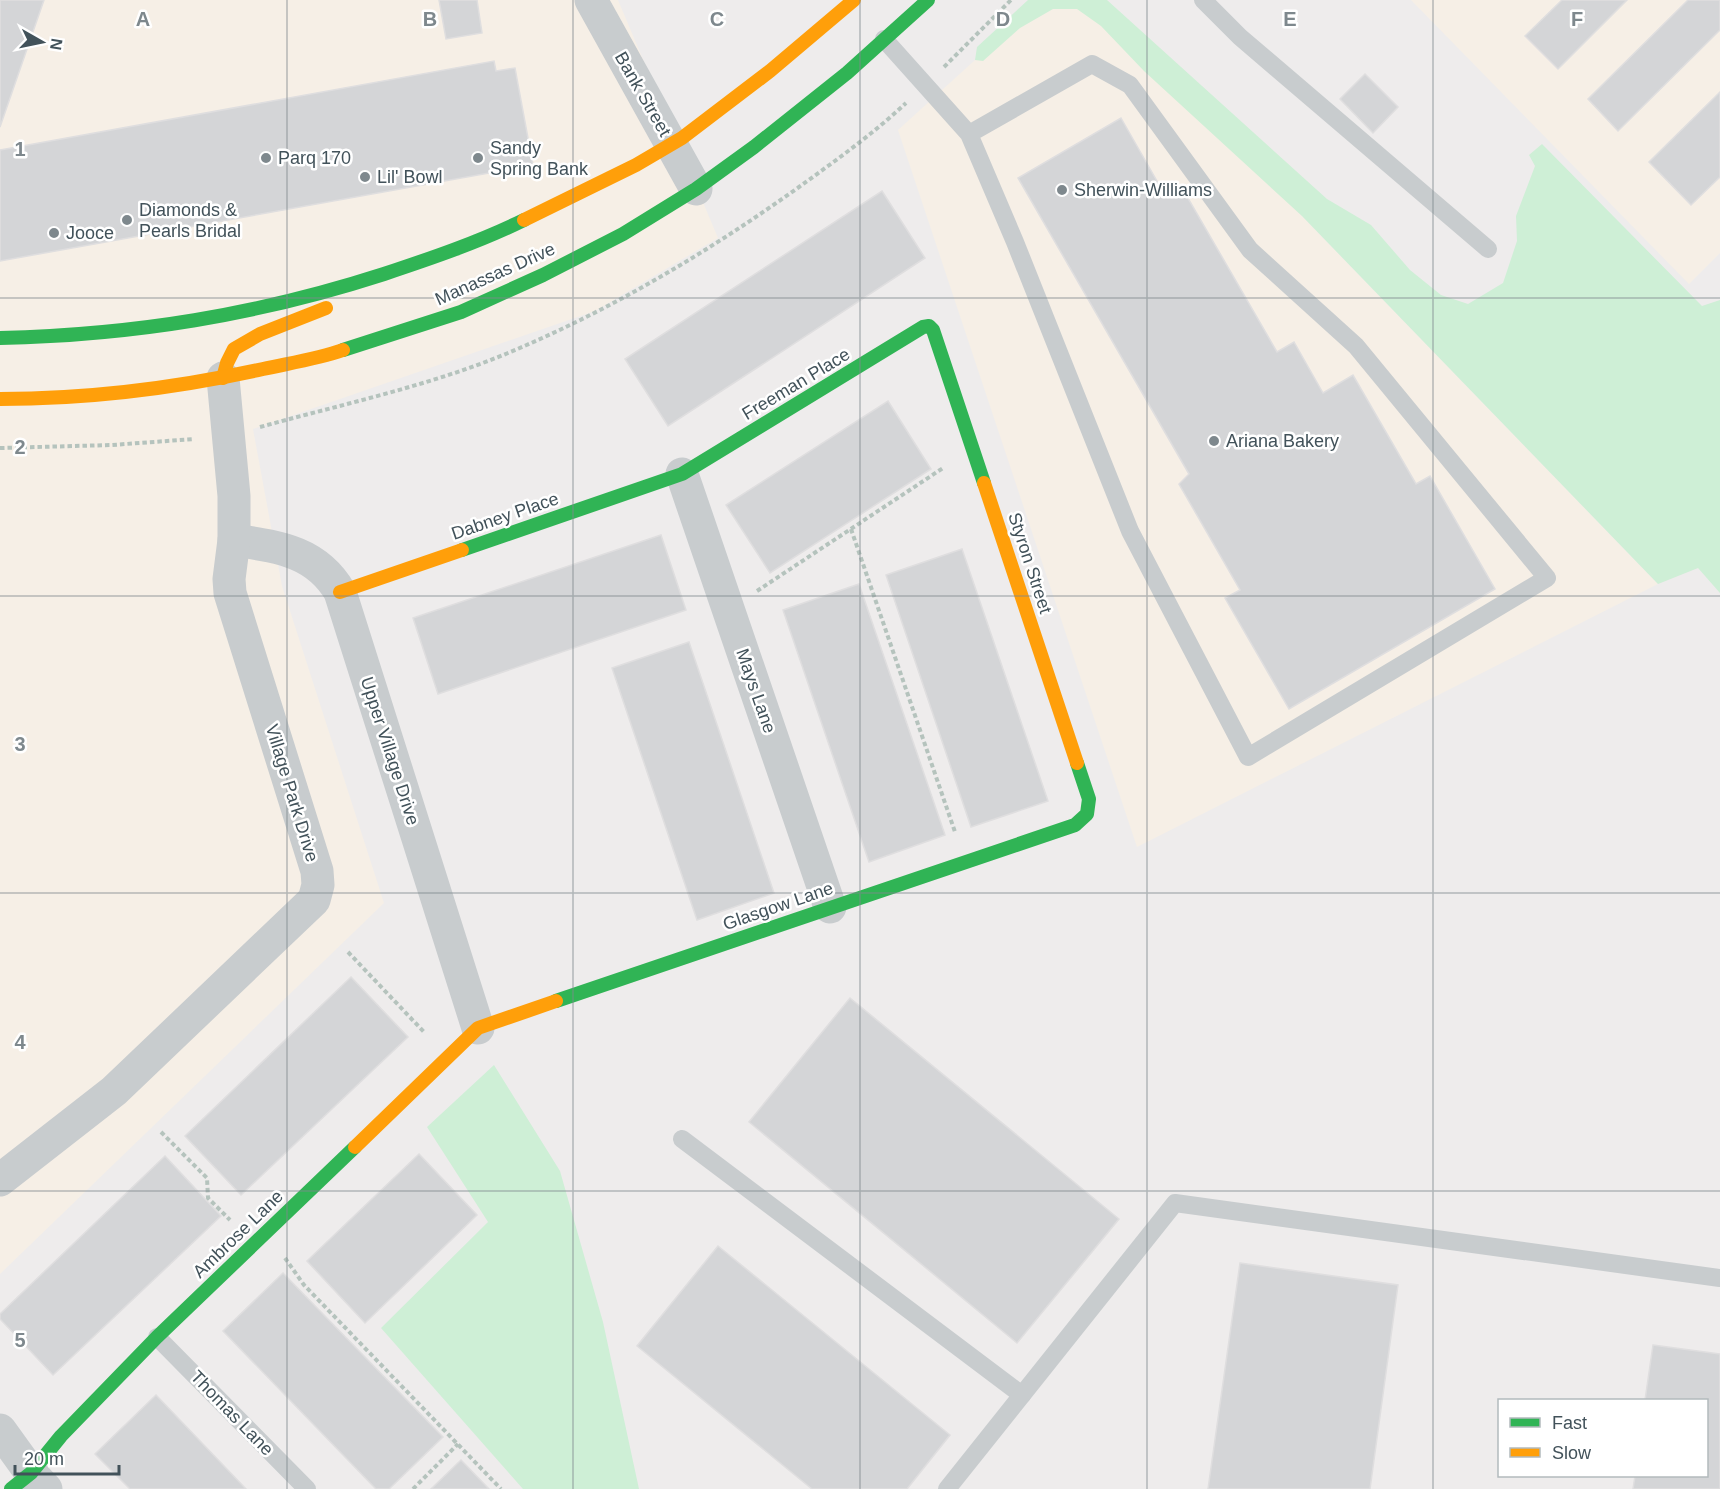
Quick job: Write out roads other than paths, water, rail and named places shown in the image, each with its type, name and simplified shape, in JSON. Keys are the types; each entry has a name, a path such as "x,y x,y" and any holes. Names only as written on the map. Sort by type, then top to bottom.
{"street":[{"name":"Bank Street","path":"591,0 696,189"},
{"name":"Manassas Drive","path":"0,338 84,335 147,329 284,303 471,244 607,179 672,144 779,65 854,0"},
{"name":"Manassas Drive","path":"0,399 37,399 136,391 223,378 329,355 461,312 543,275 624,234 696,189 754,147 847,73 928,0"},
{"path":"223,378 234,349 260,334 340,303 381,274"},
{"name":"Styron Street","path":"929,326 933,330 1089,799 1087,814"},
{"name":"Freeman Place","path":"682,474 923,327 929,326"},
{"name":"Village Park Drive","path":"0,1180 114,1091 314,900 318,885 317,871 230,593 234,540 234,496 223,378"},
{"name":"Dabney Place","path":"340,592 682,474"},
{"name":"Mays Lane","path":"682,474 830,907"},
{"name":"Upper Village Drive","path":"234,540 266,545 311,560 332,579 340,592 478,1028"},
{"name":"Glasgow Lane","path":"478,1028 1075,825 1087,814"},
{"name":"Ambrose Lane","path":"29,1484 61,1436 158,1337 478,1028"},
{"path":"0,1430 29,1484"}],"lane":[{"path":"1203,0 1240,37 1488,249"},
{"path":"884,39 969,134 1020,254 1130,531 1248,757 1547,578 1356,346 1251,250 1130,84 1092,64 969,134"},
{"path":"682,1139 1022,1395"},
{"path":"946,1489 1175,1203 1720,1278"},
{"name":"Thomas Lane","path":"158,1337 307,1489"}],"place":[{"name":"Parq 170","path":"266,158"},
{"name":"Sandy Spring Bank","path":"478,158"},
{"name":"Lil' Bowl","path":"365,177"},
{"name":"Sherwin-Williams","path":"1062,190"},
{"name":"Diamonds & Pearls Bridal","path":"127,220"},
{"name":"Jooce","path":"54,233"},
{"name":"Ariana Bakery","path":"1214,441"}]}
